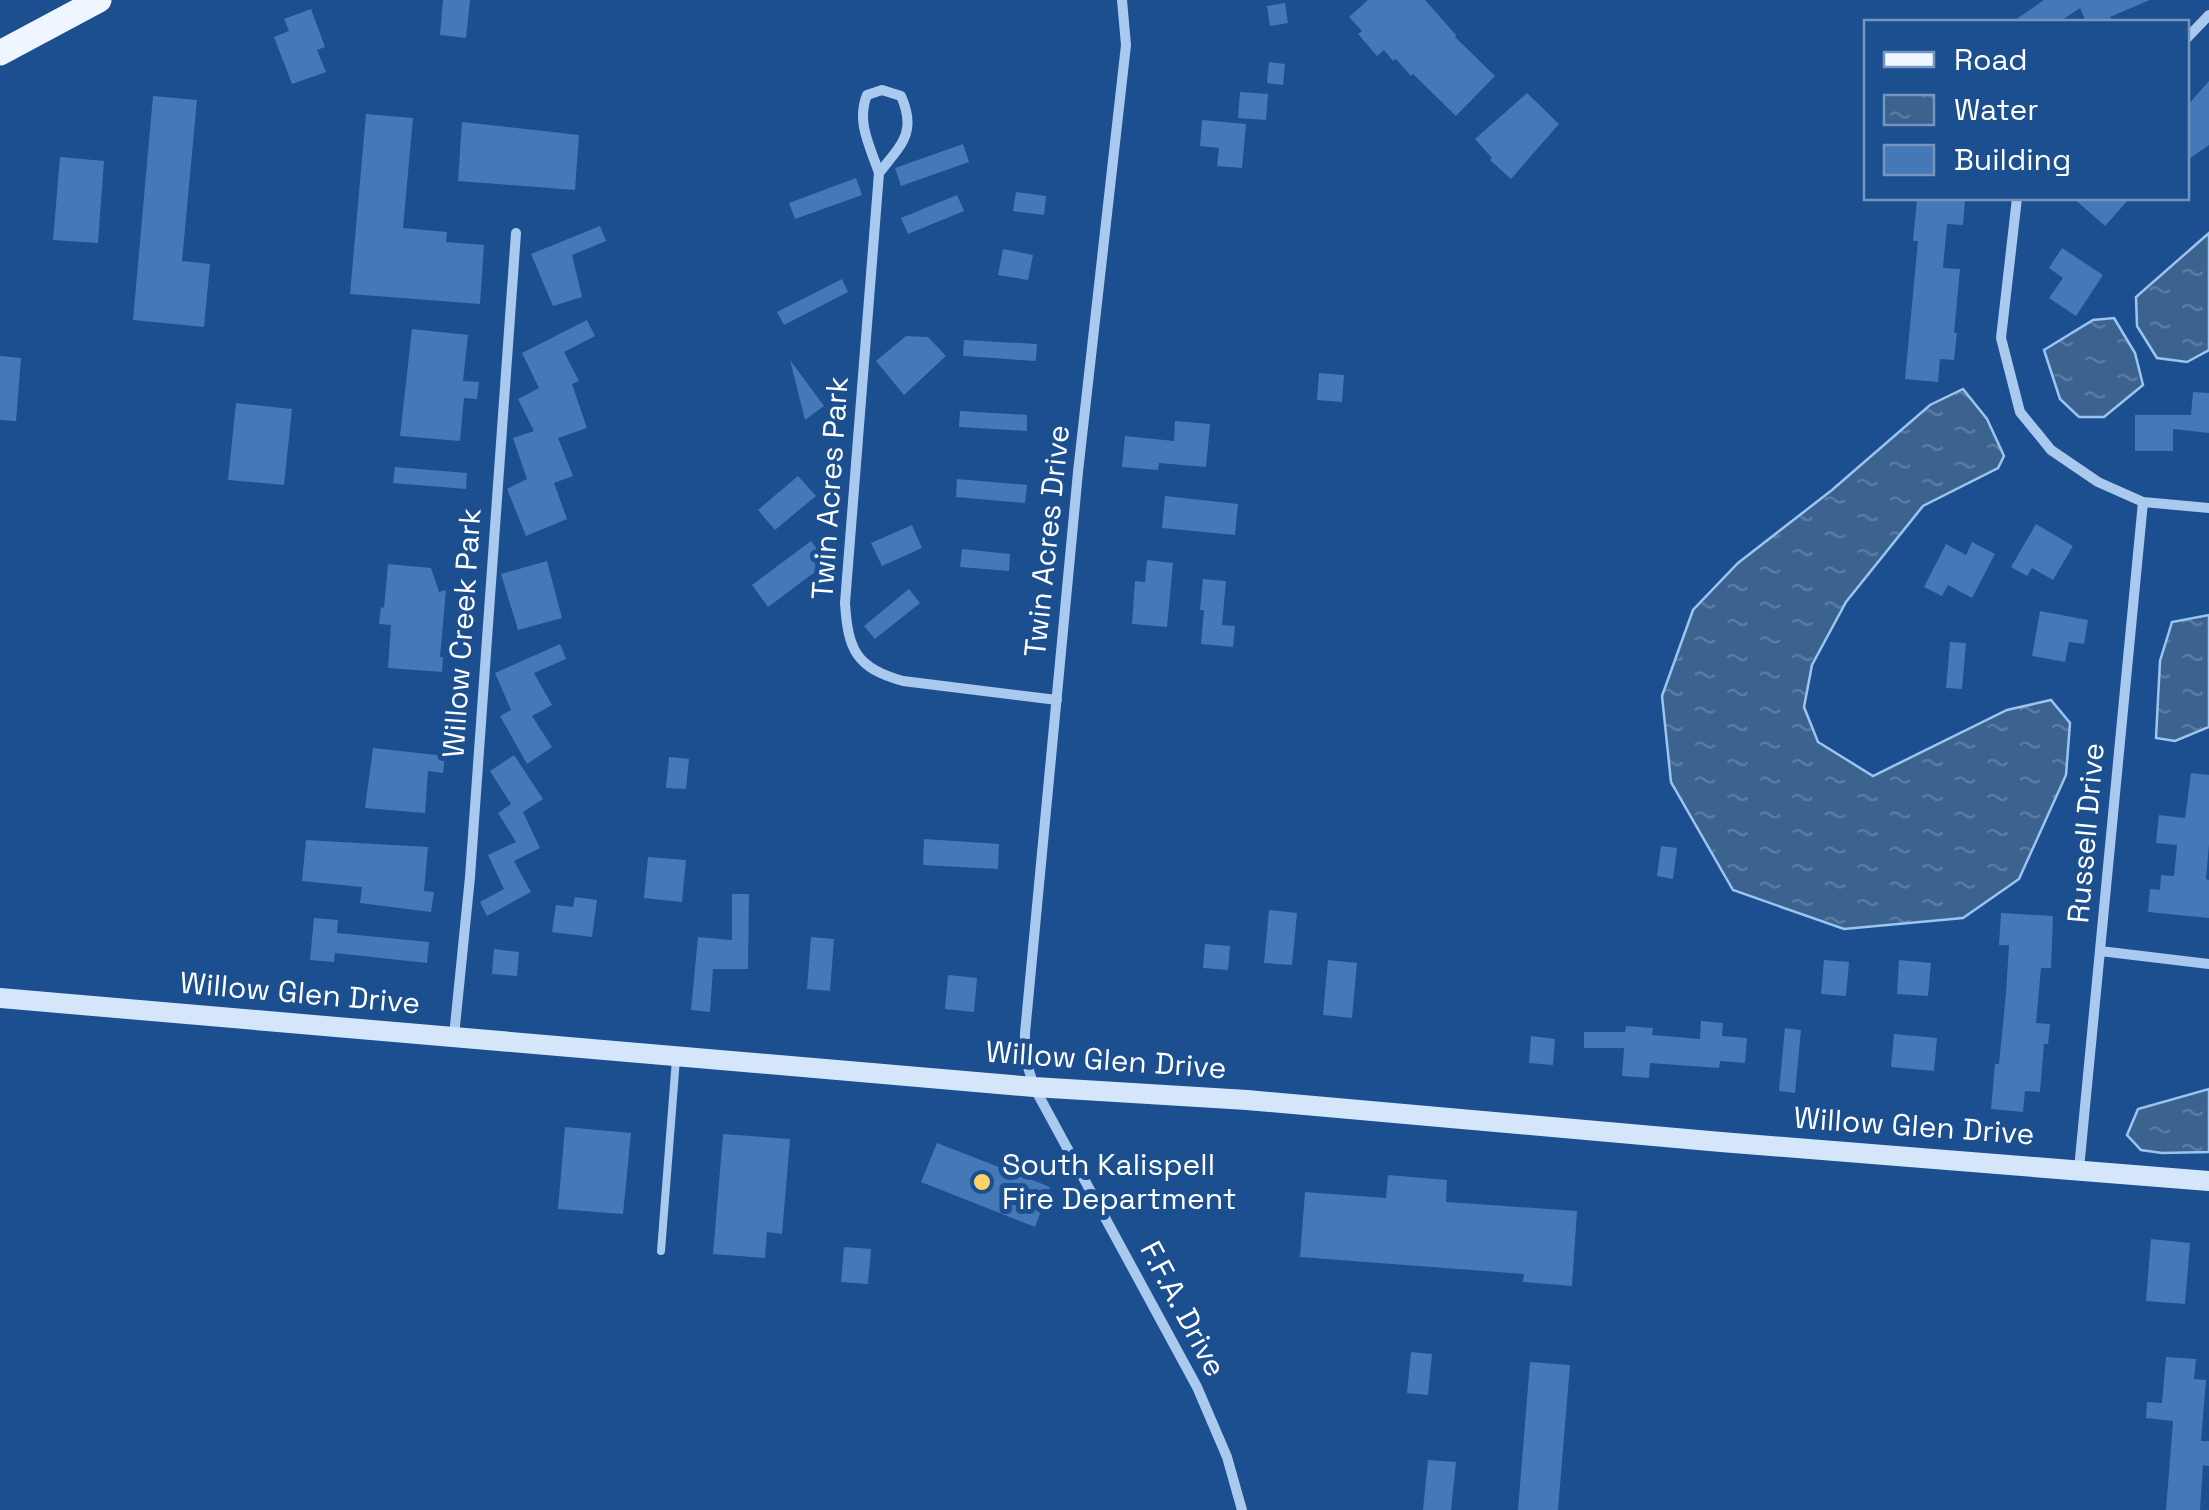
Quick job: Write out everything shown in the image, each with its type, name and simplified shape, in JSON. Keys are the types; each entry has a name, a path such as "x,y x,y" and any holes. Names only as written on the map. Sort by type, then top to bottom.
{"main road":[{"path":"0,54 99,0"},
{"name":"Willow Glen Drive","path":"0,998 2209,1180"}],"street":[{"name":"Twin Acres Drive","path":"1034,1086 1026,1066 1025,1033 1080,453 1126,45 1122,0"},
{"path":"2189,36 2209,15"},
{"name":"Twin Acres Park","path":"879,173 902,144 910,116 901,96 882,90 868,95 861,109 879,173 846,603 850,644 864,664 884,676 1057,700"},
{"path":"2017,200 2001,338 2020,412 2050,450 2098,482 2143,502 2209,508"},
{"name":"Willow Creek Park","path":"454,1036 471,858 516,233"},
{"name":"Russell Drive","path":"2079,1169 2143,502"},
{"path":"2100,951 2209,964"},
{"name":"F.F.A. Drive","path":"1034,1086 1197,1387 1227,1457 1242,1510"}],"lane":[{"path":"661,1251 676,1055"}],"water":[{"path":"2209,233 2209,350 2187,362 2157,358 2137,326 2136,297"},
{"path":"2114,318 2135,353 2143,385 2104,417 2079,417 2060,399 2044,350 2093,320"},
{"path":"1963,389 1987,419 2004,456 1998,468 1923,506 1846,602 1812,665 1804,707 1818,742 1873,776 2007,710 2051,700 2070,723 2066,775 2019,879 1963,918 1844,929 1733,890 1671,782 1662,696 1693,610 1738,563 1832,490 1930,405"},
{"path":"2209,615 2209,727 2175,741 2156,738 2160,661 2172,622"},
{"path":"2209,1089 2209,1152 2141,1150 2127,1135 2138,1109"}],"building":[{"path":"443,0 470,0 466,38 440,35"},
{"path":"1368,0 1425,0 1455,37 1495,76 1456,116 1396,59 1393,61 1384,50 1377,56 1358,34 1362,31 1349,17"},
{"path":"2044,0 2150,0 2110,17 2112,20 2085,20 2080,8 2062,20 2015,20"},
{"path":"1285,3 1288,23 1270,26 1267,6"},
{"path":"311,9 325,47 317,50 326,72 292,84 274,37 289,31 284,19"},
{"path":"1269,62 1285,64 1283,85 1267,83"},
{"path":"2209,81 2209,145 2189,159 2189,104"},
{"path":"1240,92 1268,94 1266,120 1238,118"},
{"path":"1527,93 1559,124 1511,179 1475,139"},
{"path":"153,96 197,100 182,261 210,264 204,327 133,320"},
{"path":"366,114 413,118 403,228 447,232 446,242 484,245 480,304 350,294"},
{"path":"1202,120 1246,124 1242,168 1217,166 1219,148 1200,146"},
{"path":"462,122 579,135 575,190 458,181"},
{"path":"963,144 969,162 901,186 895,168"},
{"path":"60,157 104,161 98,243 53,240"},
{"path":"856,178 862,195 795,219 789,203"},
{"path":"1016,192 1046,196 1044,215 1013,211"},
{"path":"957,195 964,211 908,234 901,218"},
{"path":"1917,200 1965,200 1963,225 1947,224 1943,268 1960,269 1957,333 1954,360 1940,359 1938,382 1905,379 1918,241 1913,241"},
{"path":"2075,200 2128,200 2105,226"},
{"path":"600,226 606,241 572,255 582,297 553,306 531,254"},
{"path":"2062,248 2103,275 2076,316 2049,298 2063,278 2049,268"},
{"path":"1003,249 1033,255 1028,280 998,275"},
{"path":"842,279 848,292 784,325 777,312"},
{"path":"587,320 595,336 564,352 579,381 572,384 587,428 558,438 573,476 554,483 567,519 526,536 507,489 527,479 513,438 534,431 518,399 539,388 522,353"},
{"path":"412,329 468,335 463,381 479,382 477,399 464,398 460,441 400,436"},
{"path":"906,336 928,337 946,356 904,395 876,361"},
{"path":"964,340 1037,344 1036,361 963,356"},
{"path":"0,356 21,358 16,421 0,420"},
{"path":"790,360 824,406 805,420"},
{"path":"1319,373 1344,375 1342,402 1317,400"},
{"path":"2193,392 2209,393 2209,433 2173,429 2173,451 2135,451 2135,415 2191,415"},
{"path":"236,403 292,409 284,485 228,480"},
{"path":"960,411 1027,415 1027,431 959,427"},
{"path":"1175,421 1210,424 1206,467 1159,463 1158,470 1122,467 1125,436 1174,441"},
{"path":"395,467 467,473 466,489 393,483"},
{"path":"798,476 816,496 775,530 758,510"},
{"path":"957,479 1027,485 1025,503 956,497"},
{"path":"1165,496 1238,504 1235,535 1162,528"},
{"path":"2036,524 2073,546 2053,580 2032,568 2027,576 2011,567"},
{"path":"912,525 922,548 882,566 871,543"},
{"path":"811,541 827,563 768,607 752,585"},
{"path":"1972,542 1995,554 1972,598 1948,585 1942,596 1924,587 1946,544 1966,555"},
{"path":"962,549 1010,554 1009,571 960,567"},
{"path":"1147,560 1173,563 1167,627 1132,624 1135,581 1145,582"},
{"path":"547,561 562,618 518,630 501,574"},
{"path":"388,564 431,568 439,592 446,590 442,672 388,668 391,625 379,624"},
{"path":"1203,579 1226,581 1222,625 1235,626 1233,647 1201,644"},
{"path":"909,589 920,603 875,639 864,626"},
{"path":"2040,611 2088,620 2084,644 2069,642 2065,662 2032,656"},
{"path":"1950,642 1966,643 1962,689 1946,688"},
{"path":"560,644 566,659 534,673 552,705 532,716 552,747 527,764 500,716 511,710 495,673"},
{"path":"373,748 445,756 443,773 428,771 425,813 365,808"},
{"path":"514,755 543,799 523,812 540,848 514,861 531,892 487,916 480,902 504,889 488,855 516,842 498,813 511,804 490,771"},
{"path":"669,757 689,759 686,789 666,788"},
{"path":"2191,773 2209,775 2209,918 2148,912 2150,889 2160,890 2161,875 2174,876 2177,845 2156,843 2159,815 2185,818"},
{"path":"924,839 999,844 998,869 923,865"},
{"path":"306,840 428,847 424,891 434,892 431,912 360,903 362,887 302,881"},
{"path":"1661,846 1677,848 1673,879 1657,876"},
{"path":"648,857 686,860 682,902 644,898"},
{"path":"732,894 749,894 748,969 713,969 710,1012 691,1010 698,937 732,940"},
{"path":"575,897 597,900 592,937 552,932 556,905 573,907"},
{"path":"1269,910 1297,913 1292,965 1264,963"},
{"path":"2001,913 2053,916 2051,968 2041,968 2036,1023 2050,1024 2048,1044 2044,1044 2040,1092 2025,1091 2023,1112 1991,1109 1995,1064 1999,1064 2009,945 1999,945"},
{"path":"314,918 338,920 337,933 429,942 427,963 335,953 334,962 310,960"},
{"path":"811,937 834,939 830,991 807,989"},
{"path":"1205,944 1230,946 1228,970 1203,968"},
{"path":"494,949 519,952 517,976 492,974"},
{"path":"1328,960 1357,963 1352,1018 1323,1015"},
{"path":"1824,960 1849,962 1846,996 1821,994"},
{"path":"1899,960 1931,963 1928,996 1897,994"},
{"path":"948,975 977,978 974,1012 945,1009"},
{"path":"1701,1021 1723,1023 1722,1036 1747,1038 1745,1063 1720,1061 1719,1068 1650,1063 1649,1078 1622,1076 1624,1048 1584,1048 1584,1032 1625,1032 1626,1026 1653,1028 1652,1035 1700,1039"},
{"path":"1785,1028 1801,1030 1795,1093 1779,1091"},
{"path":"1894,1034 1937,1038 1934,1071 1891,1067"},
{"path":"1531,1036 1555,1039 1553,1065 1529,1063"},
{"path":"565,1127 631,1133 623,1214 558,1209"},
{"path":"723,1134 790,1139 782,1234 767,1232 765,1258 713,1254"},
{"path":"937,1143 1050,1187 1035,1227 921,1182"},
{"path":"1388,1175 1447,1180 1446,1202 1577,1211 1572,1286 1523,1282 1524,1274 1300,1257 1305,1192 1386,1198"},
{"path":"2151,1239 2190,1243 2185,1304 2146,1301"},
{"path":"844,1247 871,1249 868,1284 841,1282"},
{"path":"1411,1352 1432,1354 1428,1395 1407,1393"},
{"path":"2166,1357 2196,1359 2194,1379 2206,1380 2201,1441 2209,1441 2209,1466 2203,1465 2200,1510 2166,1510 2173,1421 2146,1418 2147,1402 2162,1403"},
{"path":"1530,1362 1570,1365 1558,1510 1518,1510"},
{"path":"1428,1460 1456,1462 1451,1510 1423,1510"}],"place":[{"name":"South Kalispell Fire Department","path":"982,1182"}]}
